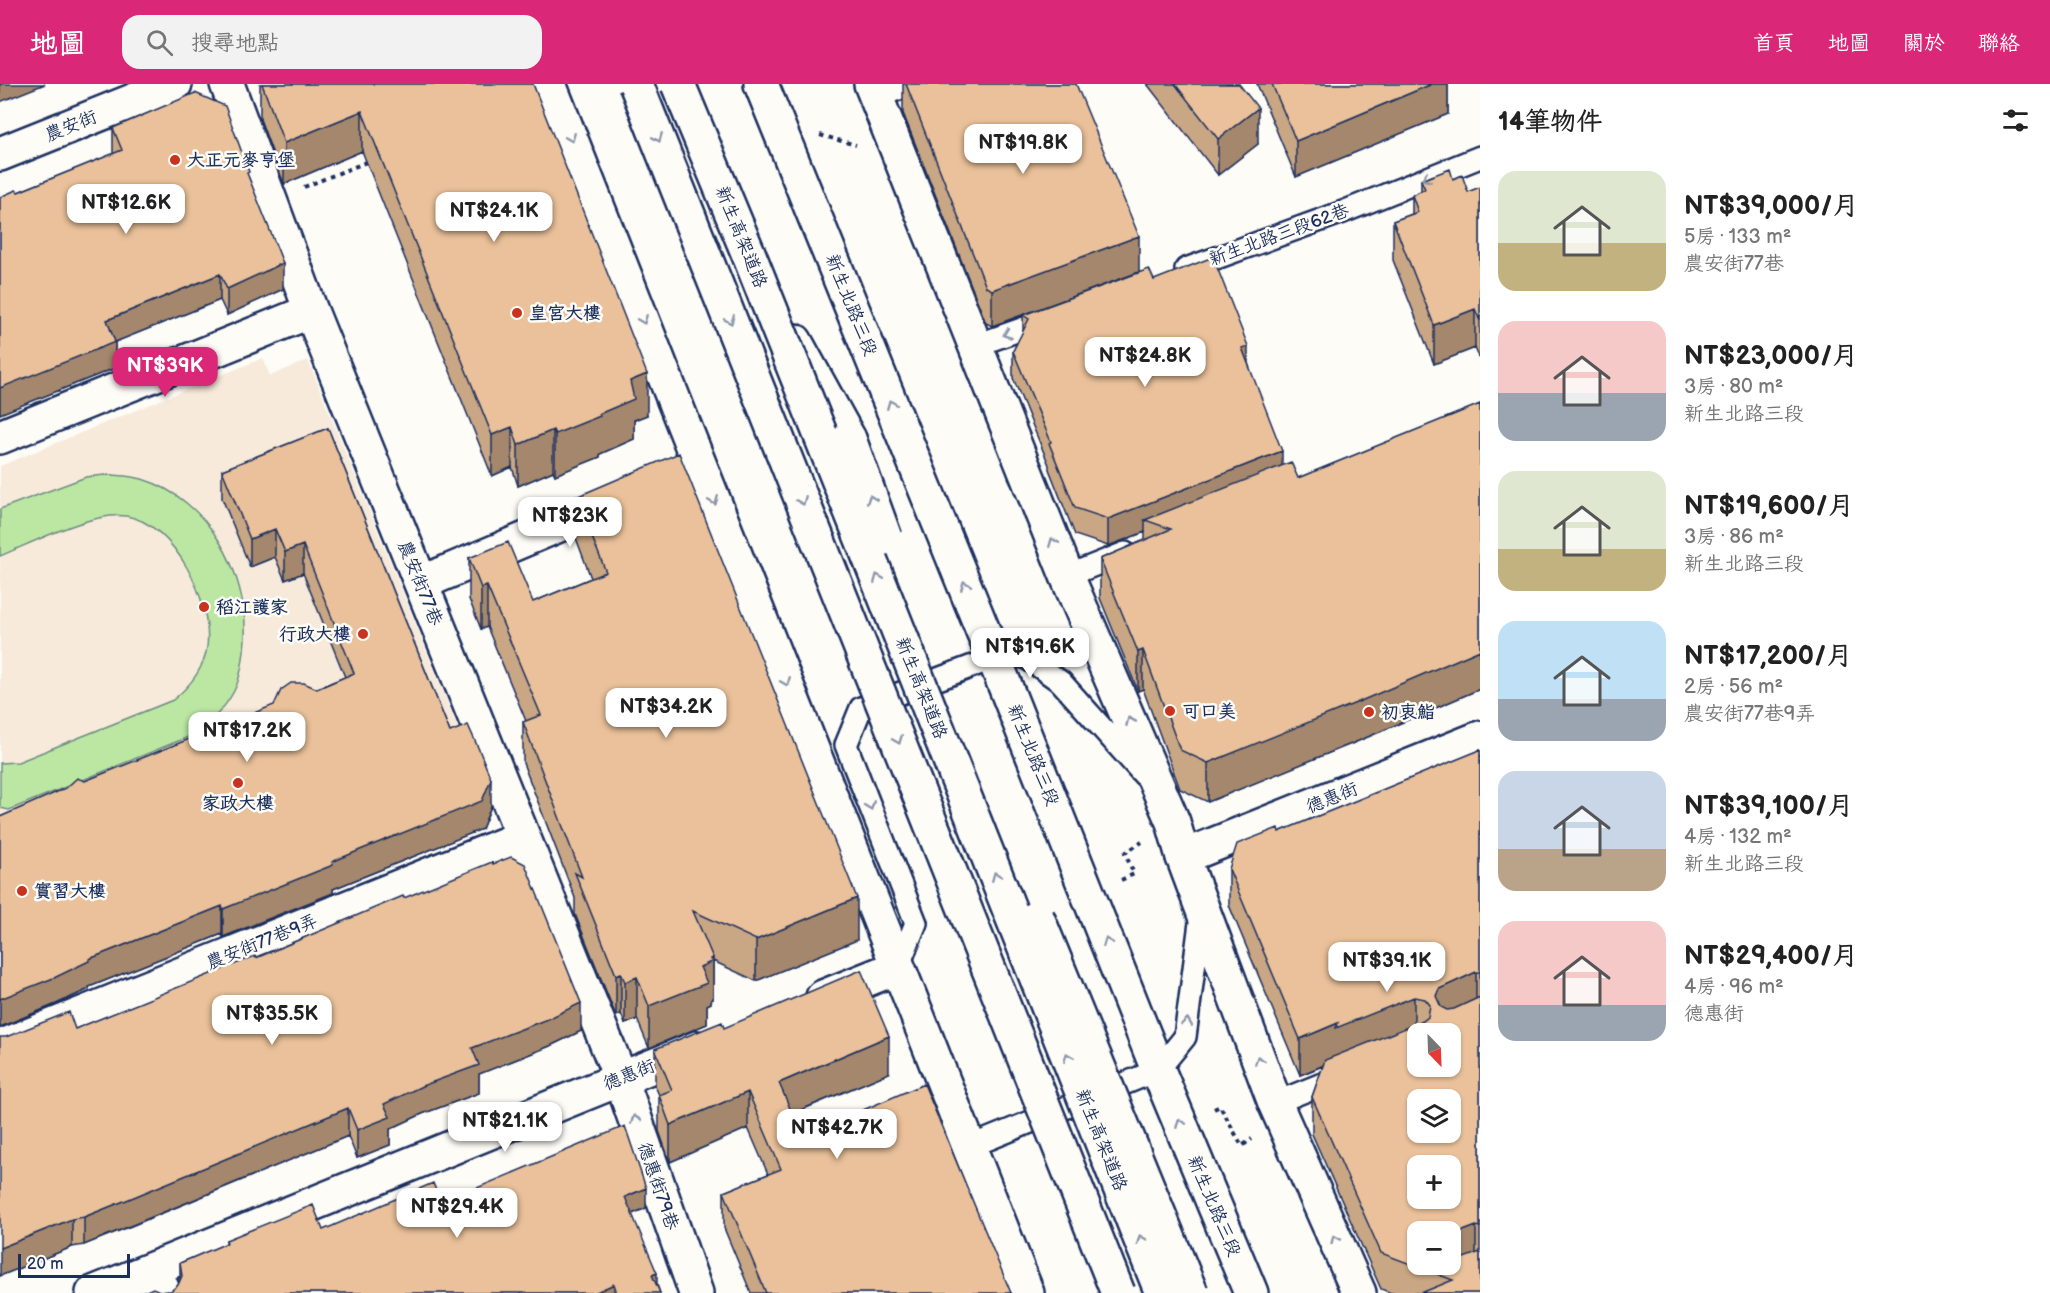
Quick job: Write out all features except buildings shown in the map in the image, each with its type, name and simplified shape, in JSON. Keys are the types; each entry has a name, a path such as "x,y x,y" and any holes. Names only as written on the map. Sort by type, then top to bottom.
{"main road":[{"name":"農安街","path":"0,154 175,84"},
{"name":"農安街77巷","path":"227,84 311,311 621,1079"},
{"path":"549,84 1027,1293"},
{"path":"636,84 1118,1293"},
{"name":"新生高架道路","path":"678,84 749,255 1162,1293"},
{"name":"新生北路三段","path":"761,84 994,658 1158,1071 1251,1293"},
{"path":"874,91 1067,576 1168,809 1183,857 1275,1103 1359,1293"},
{"path":"749,255 849,439 922,637 1191,1293"},
{"path":"0,437 311,311"},
{"path":"421,583 700,465"},
{"name":"德惠街","path":"1183,857 1480,738"},
{"name":"農安街77巷9弄","path":"0,1047 523,837"},
{"path":"798,1007 898,967"},
{"name":"德惠街","path":"93,1293 159,1281 621,1079 721,1038"},
{"name":"德惠街79巷","path":"621,1079 696,1293"}],"lane":[{"path":"874,91 912,84"},
{"name":"新生北路三段62巷","path":"1164,277 1343,212 1480,156"},
{"path":"974,346 1064,314"},
{"path":"1067,576 1144,546"},
{"path":"898,967 916,923 846,745 861,708 994,658 1024,656 1061,682 1168,809"},
{"path":"969,1147 1158,1071 1185,1037 1203,906"},
{"path":"1275,1103 1363,1068"}],"path":[{"path":"818,134 856,145"},
{"path":"270,201 378,157"},
{"path":"1115,882 1134,874 1125,853 1168,809"},
{"path":"1220,1106 1242,1146"}],"shaded area":[{"name":"稻江護家","path":"263,358 270,376 308,360 466,748 0,940 0,466"}],"green space":[{"path":"105,475 142,479 165,489 186,503 219,541 231,564 244,613 245,645 239,678 234,691 221,710 193,735 9,810 0,808 0,763 18,762 173,700 195,677 203,663 207,647 207,629 204,609 197,588 187,567 174,549 160,533 144,522 126,516 97,518 63,529 0,556 0,509 86,477"}],"place":[{"name":"大正元麥亨堡","path":"175,160"},
{"name":"皇宮大樓","path":"517,313"},
{"name":"稻江護家","path":"204,607"},
{"name":"行政大樓","path":"363,634"},
{"name":"可口美","path":"1170,711"},
{"name":"初衷鮨","path":"1369,712"},
{"name":"家政大樓","path":"238,783"},
{"name":"實習大樓","path":"22,891"}]}
